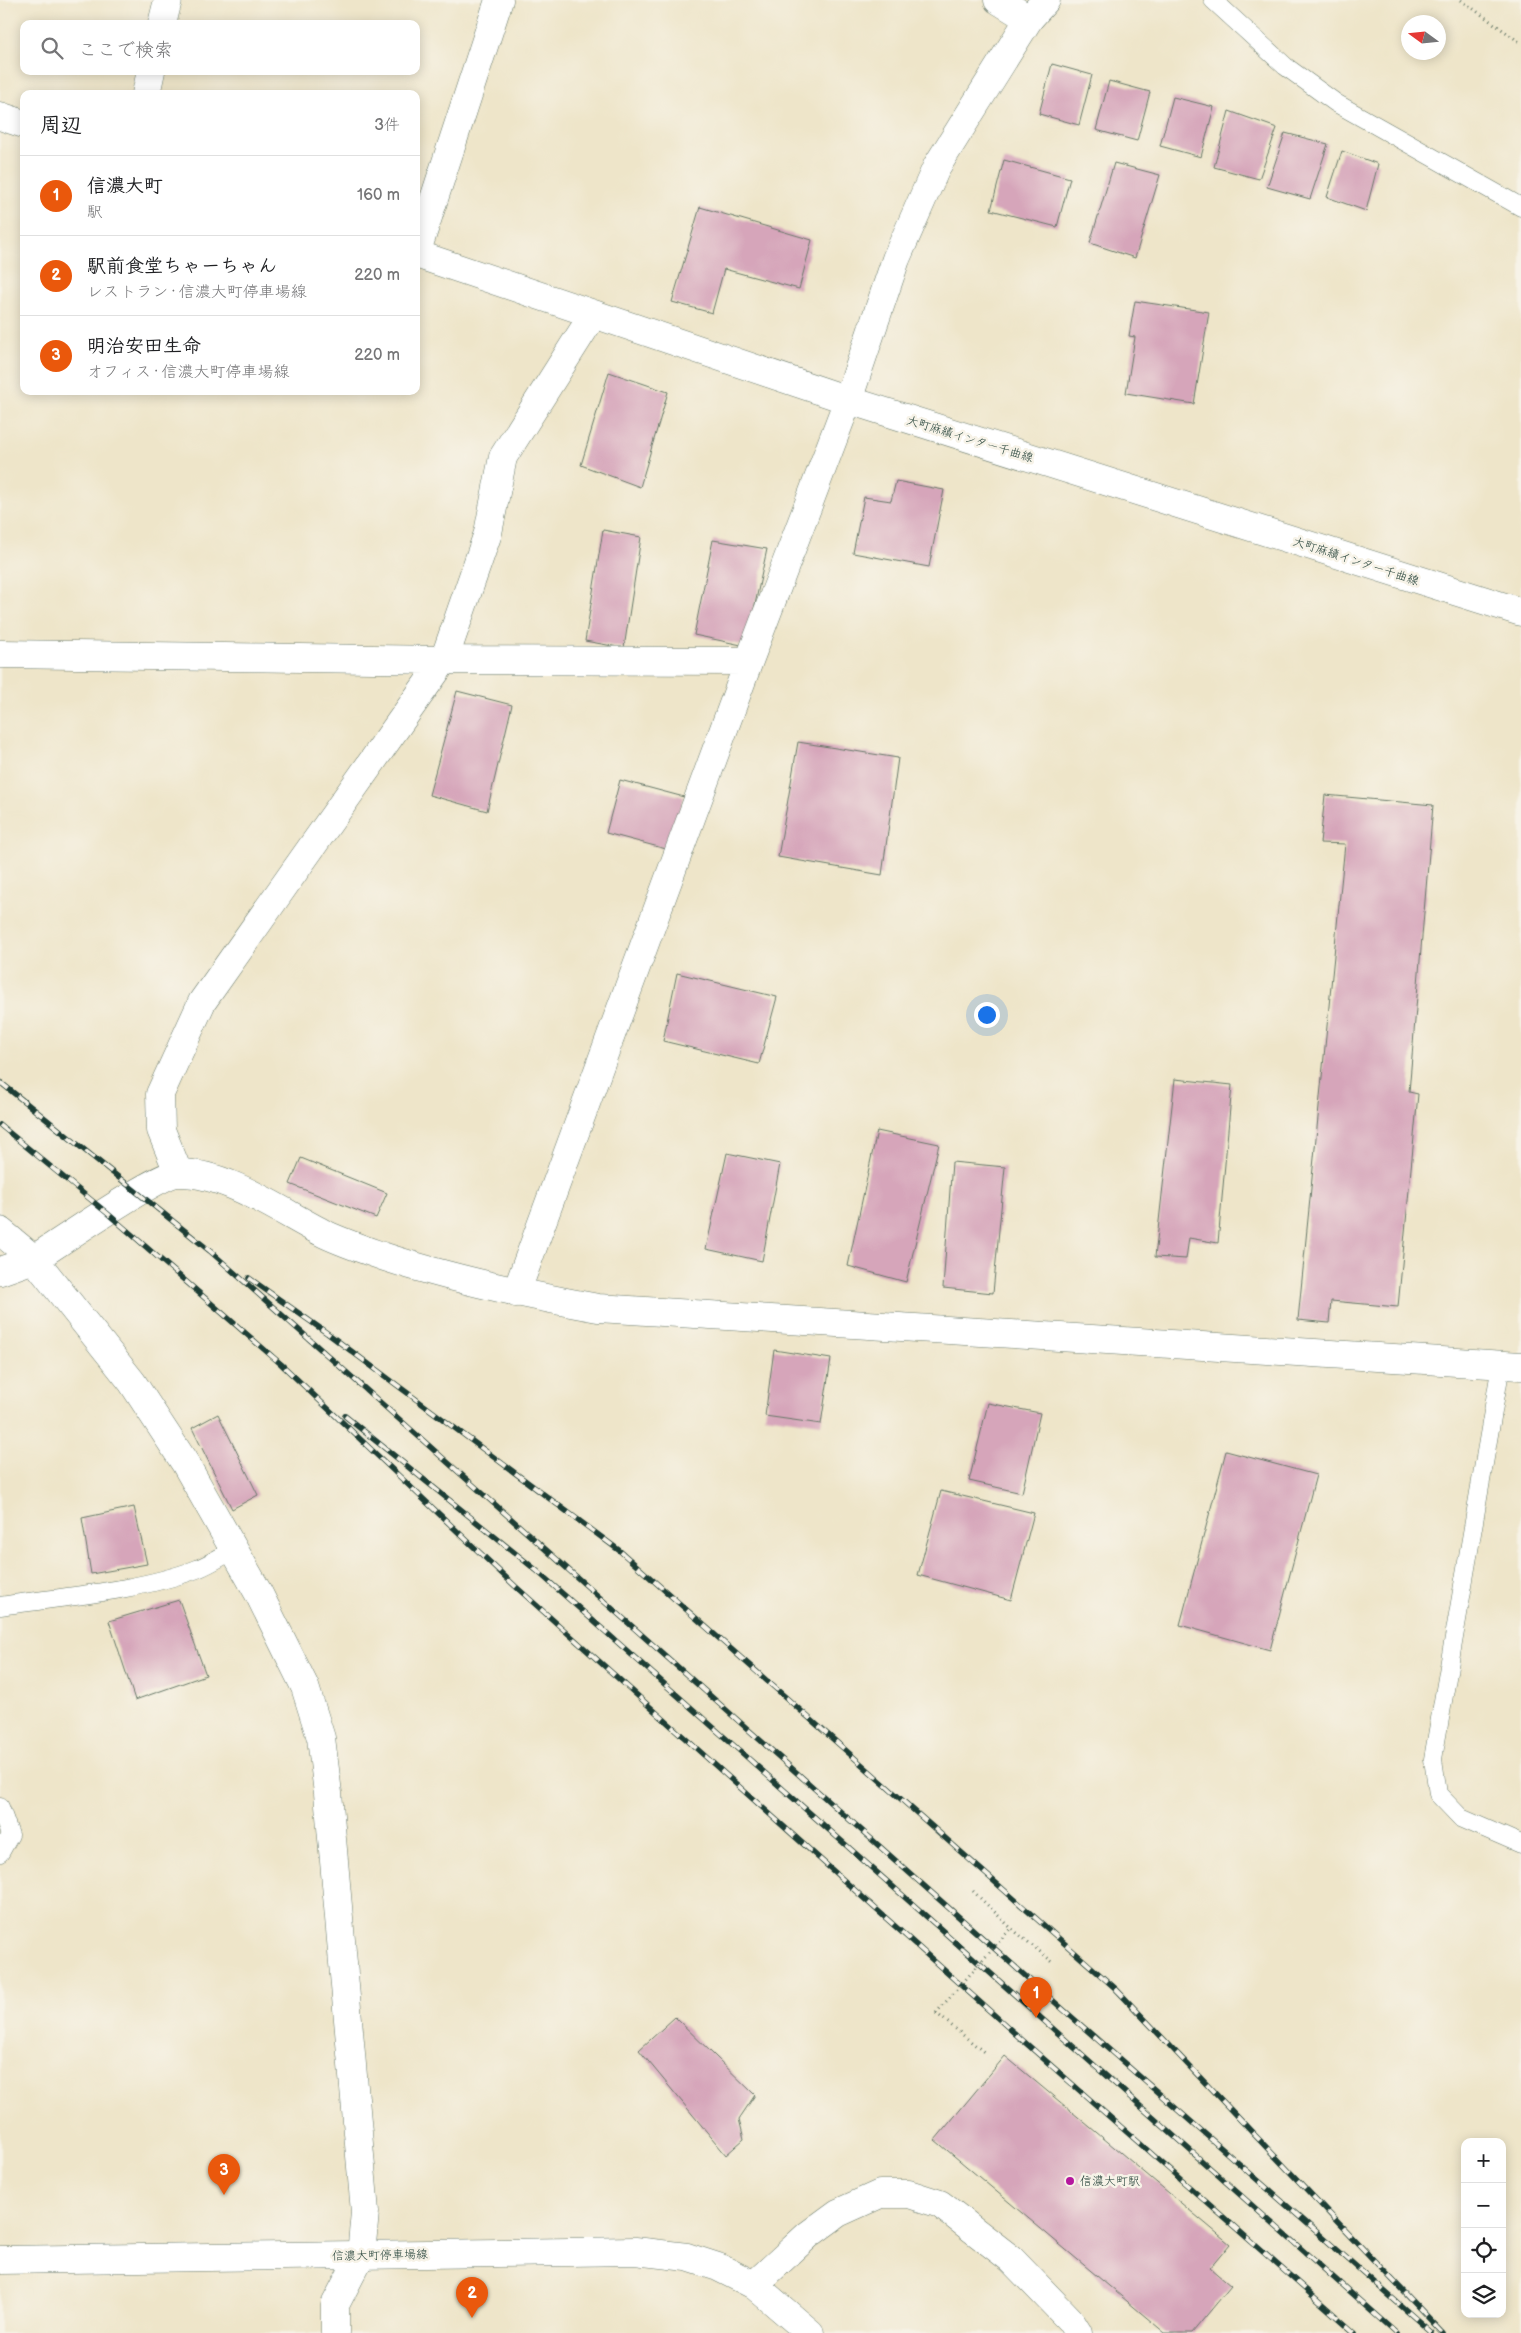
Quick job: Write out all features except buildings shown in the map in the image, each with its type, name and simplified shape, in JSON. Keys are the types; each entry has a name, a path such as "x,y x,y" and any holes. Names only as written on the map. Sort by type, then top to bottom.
{"street":[{"path":"163,20 168,0"},
{"path":"420,242 499,0"},
{"path":"516,1293 749,661 848,400 896,259 937,166 1037,10 998,0"},
{"path":"147,90 150,75"},
{"path":"0,116 20,123"},
{"name":"大町麻績インター千曲線","path":"420,255 848,400 1521,612"},
{"path":"178,1172 160,1130 160,1094 202,1002 444,660 488,533 503,457 593,314"},
{"path":"0,654 444,660 749,661"},
{"path":"0,1271 34,1259 137,1193 178,1172 212,1178 327,1234 386,1257 516,1293 598,1308 1511,1365"},
{"path":"0,1231 34,1259 132,1382 185,1463 284,1642 305,1687 321,1738 328,1793 365,2212 361,2255 335,2305 335,2333"},
{"path":"754,2285 808,2235 838,2213 880,2194 910,2194 940,2204 1011,2259 1070,2320 1078,2333"},
{"name":"信濃大町停車場線","path":"0,2260 635,2251 687,2257 718,2267 754,2285 810,2333"}],"lane":[{"path":"1213,0 1285,66 1336,104 1521,207"},
{"path":"1511,1365 1432,1759 1438,1794 1461,1818 1521,1844"},
{"path":"0,1606 100,1592 156,1581 198,1569 234,1549"},
{"path":"0,1807 10,1835 0,1853"}],"path":[{"path":"1462,0 1521,43"},
{"path":"973,1891 1011,1928 1055,1964"},
{"path":"985,2053 936,2013 1011,1928"}],"railway":[{"path":"0,1082 210,1251 1049,1997 1432,2333"},
{"path":"0,1125 107,1213 281,1364 515,1586 1020,2038 1355,2333"},
{"path":"249,1278 327,1333 620,1551 1115,1988 1443,2333"},
{"path":"345,1416 536,1570 1396,2333"}],"place":[{"name":"信濃大町","path":"1036,2018"},
{"name":"信濃大町駅","path":"1070,2181"},
{"name":"明治安田生命","path":"224,2195"},
{"name":"駅前食堂ちゃーちゃん","path":"472,2318"}]}
